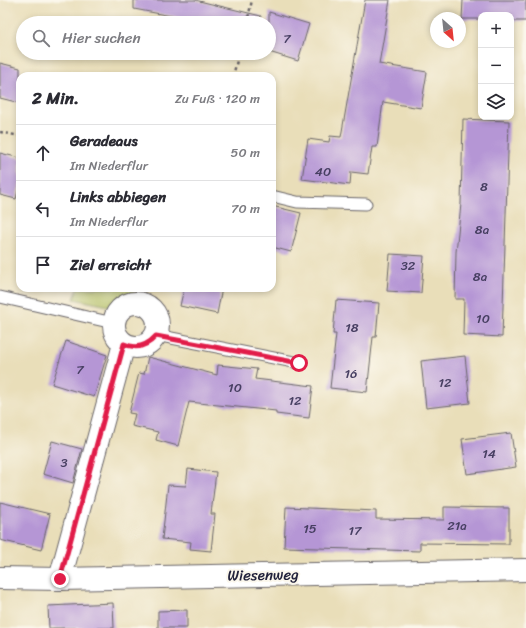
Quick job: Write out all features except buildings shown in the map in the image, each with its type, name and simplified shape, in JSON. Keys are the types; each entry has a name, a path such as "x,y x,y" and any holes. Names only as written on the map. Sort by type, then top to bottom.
{"street":[{"path":"148,296 152,310 157,317 158,327 156,336 150,342 136,348 124,344 114,333 113,323 117,312 129,303 148,296"},
{"path":"60,579 124,344"},
{"name":"Wiesenweg","path":"0,578 60,579 526,570"}],"lane":[{"path":"276,197 297,202 366,204"},
{"path":"0,297 113,323"},
{"path":"156,336 299,363"}],"path":[{"path":"249,16 252,0"},
{"path":"234,72 237,60"},
{"path":"0,132 16,135"}],"green space":[{"path":"77,292 134,292 108,306 74,299"}],"route":[{"path":"60,579 124,344 136,348 150,342 156,336 299,363"}]}
